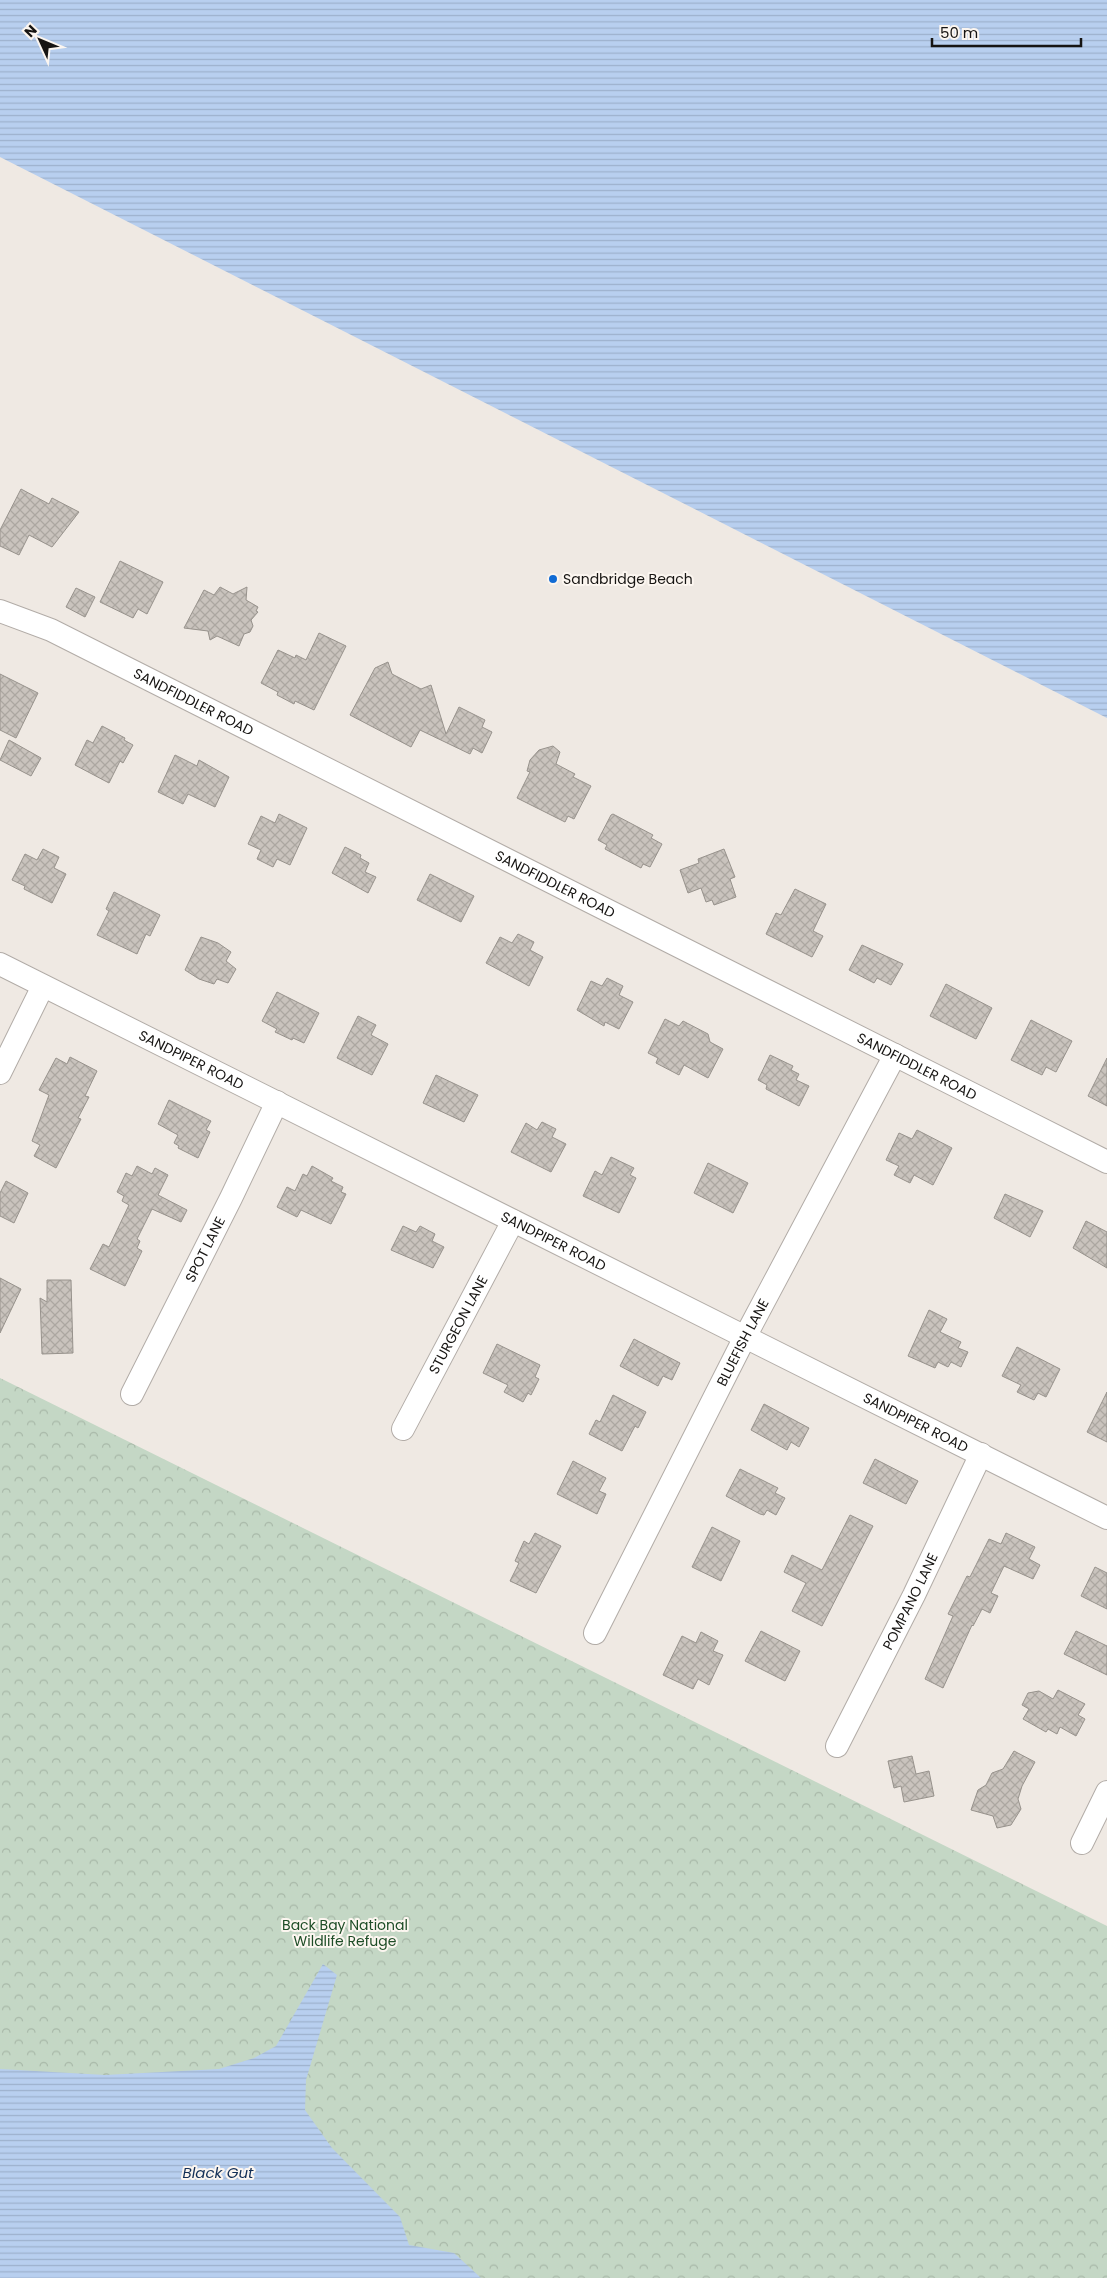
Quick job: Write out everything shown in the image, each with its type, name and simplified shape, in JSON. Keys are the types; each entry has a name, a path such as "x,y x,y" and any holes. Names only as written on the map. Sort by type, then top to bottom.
{"street":[{"name":"SANDFIDDLER ROAD","path":"0,611 60,635 1107,1162"},
{"name":"SANDPIPER ROAD","path":"0,964 1107,1518"},
{"path":"0,1073 43,986"},
{"name":"BLUEFISH LANE","path":"595,1634 745,1337 895,1054"},
{"name":"SPOT LANE","path":"132,1394 231,1198 276,1102"},
{"name":"STURGEON LANE","path":"403,1429 512,1221"},
{"name":"POMPANO LANE","path":"837,1746 914,1595 981,1454"},
{"path":"1082,1843 1107,1792"}],"green space":[{"name":"Back Bay National Wildlife Refuge","path":"0,1378 1107,1926 1107,2278 0,2278"}],"water":[{"path":"0,0 1107,0 1107,718 0,157"},
{"name":"Black Gut","path":"323,1964 337,1975 306,2080 305,2110 332,2148 400,2217 409,2245 454,2253 481,2278 0,2278 0,2069 105,2075 219,2069 254,2058 276,2046"}],"building":[{"path":"21,489 49,504 52,498 79,512 52,547 29,535 19,555 0,546 0,530"},
{"path":"120,561 163,582 147,614 138,609 133,618 100,602"},
{"path":"220,587 233,594 247,587 246,600 258,607 256,611 258,612 251,620 253,626 250,632 244,634 239,646 217,636 210,640 208,631 184,628 204,590 214,595"},
{"path":"76,588 95,597 85,617 66,607"},
{"path":"319,633 346,646 314,710 295,701 294,704 277,695 278,692 261,683 278,650 295,658 296,655 306,660"},
{"path":"388,662 392,674 421,689 431,685 446,734 459,707 485,720 482,727 492,732 482,753 473,748 470,754 420,730 411,747 350,715 375,668"},
{"path":"0,674 38,693 16,738 0,730"},
{"path":"102,726 125,738 124,740 133,745 123,763 120,761 109,783 75,765 87,740 93,743"},
{"path":"9,740 41,758 31,776 0,760"},
{"path":"553,746 560,752 556,764 575,774 573,777 591,786 574,819 568,816 565,822 517,798 530,772 527,771 530,760 539,750"},
{"path":"175,755 197,766 199,760 229,777 215,807 188,794 183,804 158,792"},
{"path":"279,814 307,828 290,865 277,859 273,867 257,859 261,850 248,844 261,816 275,823"},
{"path":"613,814 653,835 651,838 662,844 650,867 643,864 641,868 605,849 607,845 598,840"},
{"path":"345,847 361,855 360,858 369,863 365,872 376,877 368,893 332,873"},
{"path":"43,849 59,857 54,868 66,874 52,903 24,889 25,886 12,880 25,854 37,860"},
{"path":"724,849 735,877 730,879 736,897 714,905 712,900 706,902 701,888 688,893 680,870 699,863 698,859"},
{"path":"430,874 474,896 461,922 417,900"},
{"path":"795,889 826,904 813,931 823,936 812,957 766,934 776,913 781,915"},
{"path":"114,892 160,915 150,936 146,934 137,954 97,935 109,911 106,909"},
{"path":"518,934 534,942 530,950 543,957 529,986 486,963 500,937 512,943"},
{"path":"201,937 218,943 231,952 226,961 236,969 228,983 217,979 214,984 199,979 185,970"},
{"path":"862,945 903,964 891,985 877,978 874,983 849,970"},
{"path":"607,978 623,986 619,995 633,1002 619,1029 605,1022 604,1026 577,1010 591,981 602,986"},
{"path":"946,984 992,1008 976,1039 930,1016"},
{"path":"277,992 319,1013 304,1043 275,1032 277,1029 262,1021"},
{"path":"358,1016 376,1025 371,1035 388,1044 372,1075 337,1058"},
{"path":"665,1019 679,1026 683,1021 708,1034 710,1042 723,1049 708,1078 684,1065 679,1075 656,1063 658,1058 648,1053"},
{"path":"1031,1020 1072,1041 1056,1072 1046,1067 1042,1075 1011,1060"},
{"path":"770,1055 793,1066 791,1070 799,1074 796,1080 809,1086 799,1106 766,1089 767,1085 758,1080"},
{"path":"70,1057 97,1071 85,1096 89,1097 78,1118 81,1119 56,1168 34,1156 40,1145 32,1141 49,1095 39,1090 56,1058 67,1064"},
{"path":"1107,1058 1107,1106 1088,1096"},
{"path":"436,1075 478,1095 464,1122 423,1103"},
{"path":"169,1100 211,1121 206,1130 210,1132 198,1158 178,1148 179,1146 174,1143 178,1135 158,1124"},
{"path":"542,1122 556,1129 552,1137 566,1144 551,1172 511,1152 526,1123 537,1130"},
{"path":"917,1130 952,1148 933,1185 914,1175 910,1183 894,1175 899,1166 886,1160 899,1133 912,1139"},
{"path":"611,1157 634,1168 630,1175 636,1178 619,1213 583,1196 595,1171 602,1175"},
{"path":"708,1163 748,1183 733,1213 694,1193"},
{"path":"137,1166 152,1174 155,1168 168,1175 158,1195 187,1210 181,1222 152,1209 137,1239 140,1241 137,1248 142,1251 125,1286 90,1269 103,1244 109,1247 129,1205 122,1201 124,1196 117,1192 126,1173 132,1176"},
{"path":"312,1166 333,1178 331,1181 343,1187 341,1192 346,1194 331,1224 301,1210 297,1217 277,1207 287,1187 295,1191 303,1174 307,1176"},
{"path":"6,1181 28,1193 14,1223 0,1216 0,1193"},
{"path":"1005,1194 1043,1211 1030,1237 994,1218"},
{"path":"1086,1221 1107,1232 1107,1268 1073,1248"},
{"path":"403,1226 416,1232 420,1226 435,1234 432,1241 444,1247 433,1268 391,1250"},
{"path":"0,1278 21,1289 0,1333"},
{"path":"47,1280 71,1280 73,1353 42,1354 40,1298 47,1302"},
{"path":"929,1310 947,1319 940,1332 961,1342 958,1348 968,1352 961,1367 951,1362 948,1367 938,1362 935,1368 908,1356"},
{"path":"634,1339 680,1363 672,1380 663,1376 658,1386 620,1366"},
{"path":"497,1344 540,1365 535,1377 539,1379 531,1395 528,1393 523,1402 504,1392 508,1385 483,1373"},
{"path":"1017,1347 1060,1369 1046,1397 1038,1393 1034,1400 1017,1392 1021,1385 1002,1376"},
{"path":"1107,1392 1107,1442 1087,1432"},
{"path":"613,1395 646,1412 638,1428 635,1426 622,1451 589,1434 596,1420 600,1422"},
{"path":"764,1404 809,1428 799,1447 791,1442 787,1450 751,1430"},
{"path":"875,1459 918,1481 906,1504 863,1483"},
{"path":"573,1461 606,1478 599,1491 606,1494 597,1514 557,1494"},
{"path":"740,1469 778,1488 775,1493 785,1498 776,1515 767,1510 764,1515 760,1514 726,1496"},
{"path":"850,1515 873,1526 822,1626 792,1611 806,1583 784,1572 792,1555 822,1570"},
{"path":"712,1527 740,1541 721,1581 692,1567"},
{"path":"535,1533 561,1546 536,1593 510,1581 519,1563 515,1561 524,1541 529,1544"},
{"path":"1006,1533 1035,1547 1029,1559 1040,1565 1033,1579 1004,1566 991,1593 998,1596 990,1613 982,1609 972,1625 943,1688 925,1679 953,1616 948,1614 967,1576 970,1577 989,1539 1001,1544"},
{"path":"1095,1567 1107,1573 1107,1609 1081,1596"},
{"path":"761,1631 800,1651 785,1681 745,1661"},
{"path":"1076,1631 1107,1646 1107,1675 1064,1654"},
{"path":"701,1632 718,1641 713,1651 723,1655 709,1685 698,1679 693,1689 663,1675 682,1636 696,1643"},
{"path":"1058,1690 1085,1704 1078,1715 1085,1719 1076,1736 1060,1727 1057,1734 1048,1729 1046,1732 1023,1719 1029,1709 1022,1705 1028,1693 1039,1691 1053,1699"},
{"path":"1014,1751 1035,1762 1022,1786 1018,1799 1021,1809 1011,1825 997,1828 993,1816 971,1810 978,1790 986,1785 992,1773 1003,1769"},
{"path":"912,1756 916,1774 929,1771 934,1796 904,1802 901,1786 894,1788 888,1761"}],"place":[{"name":"Sandbridge Beach","path":"553,579"}]}
